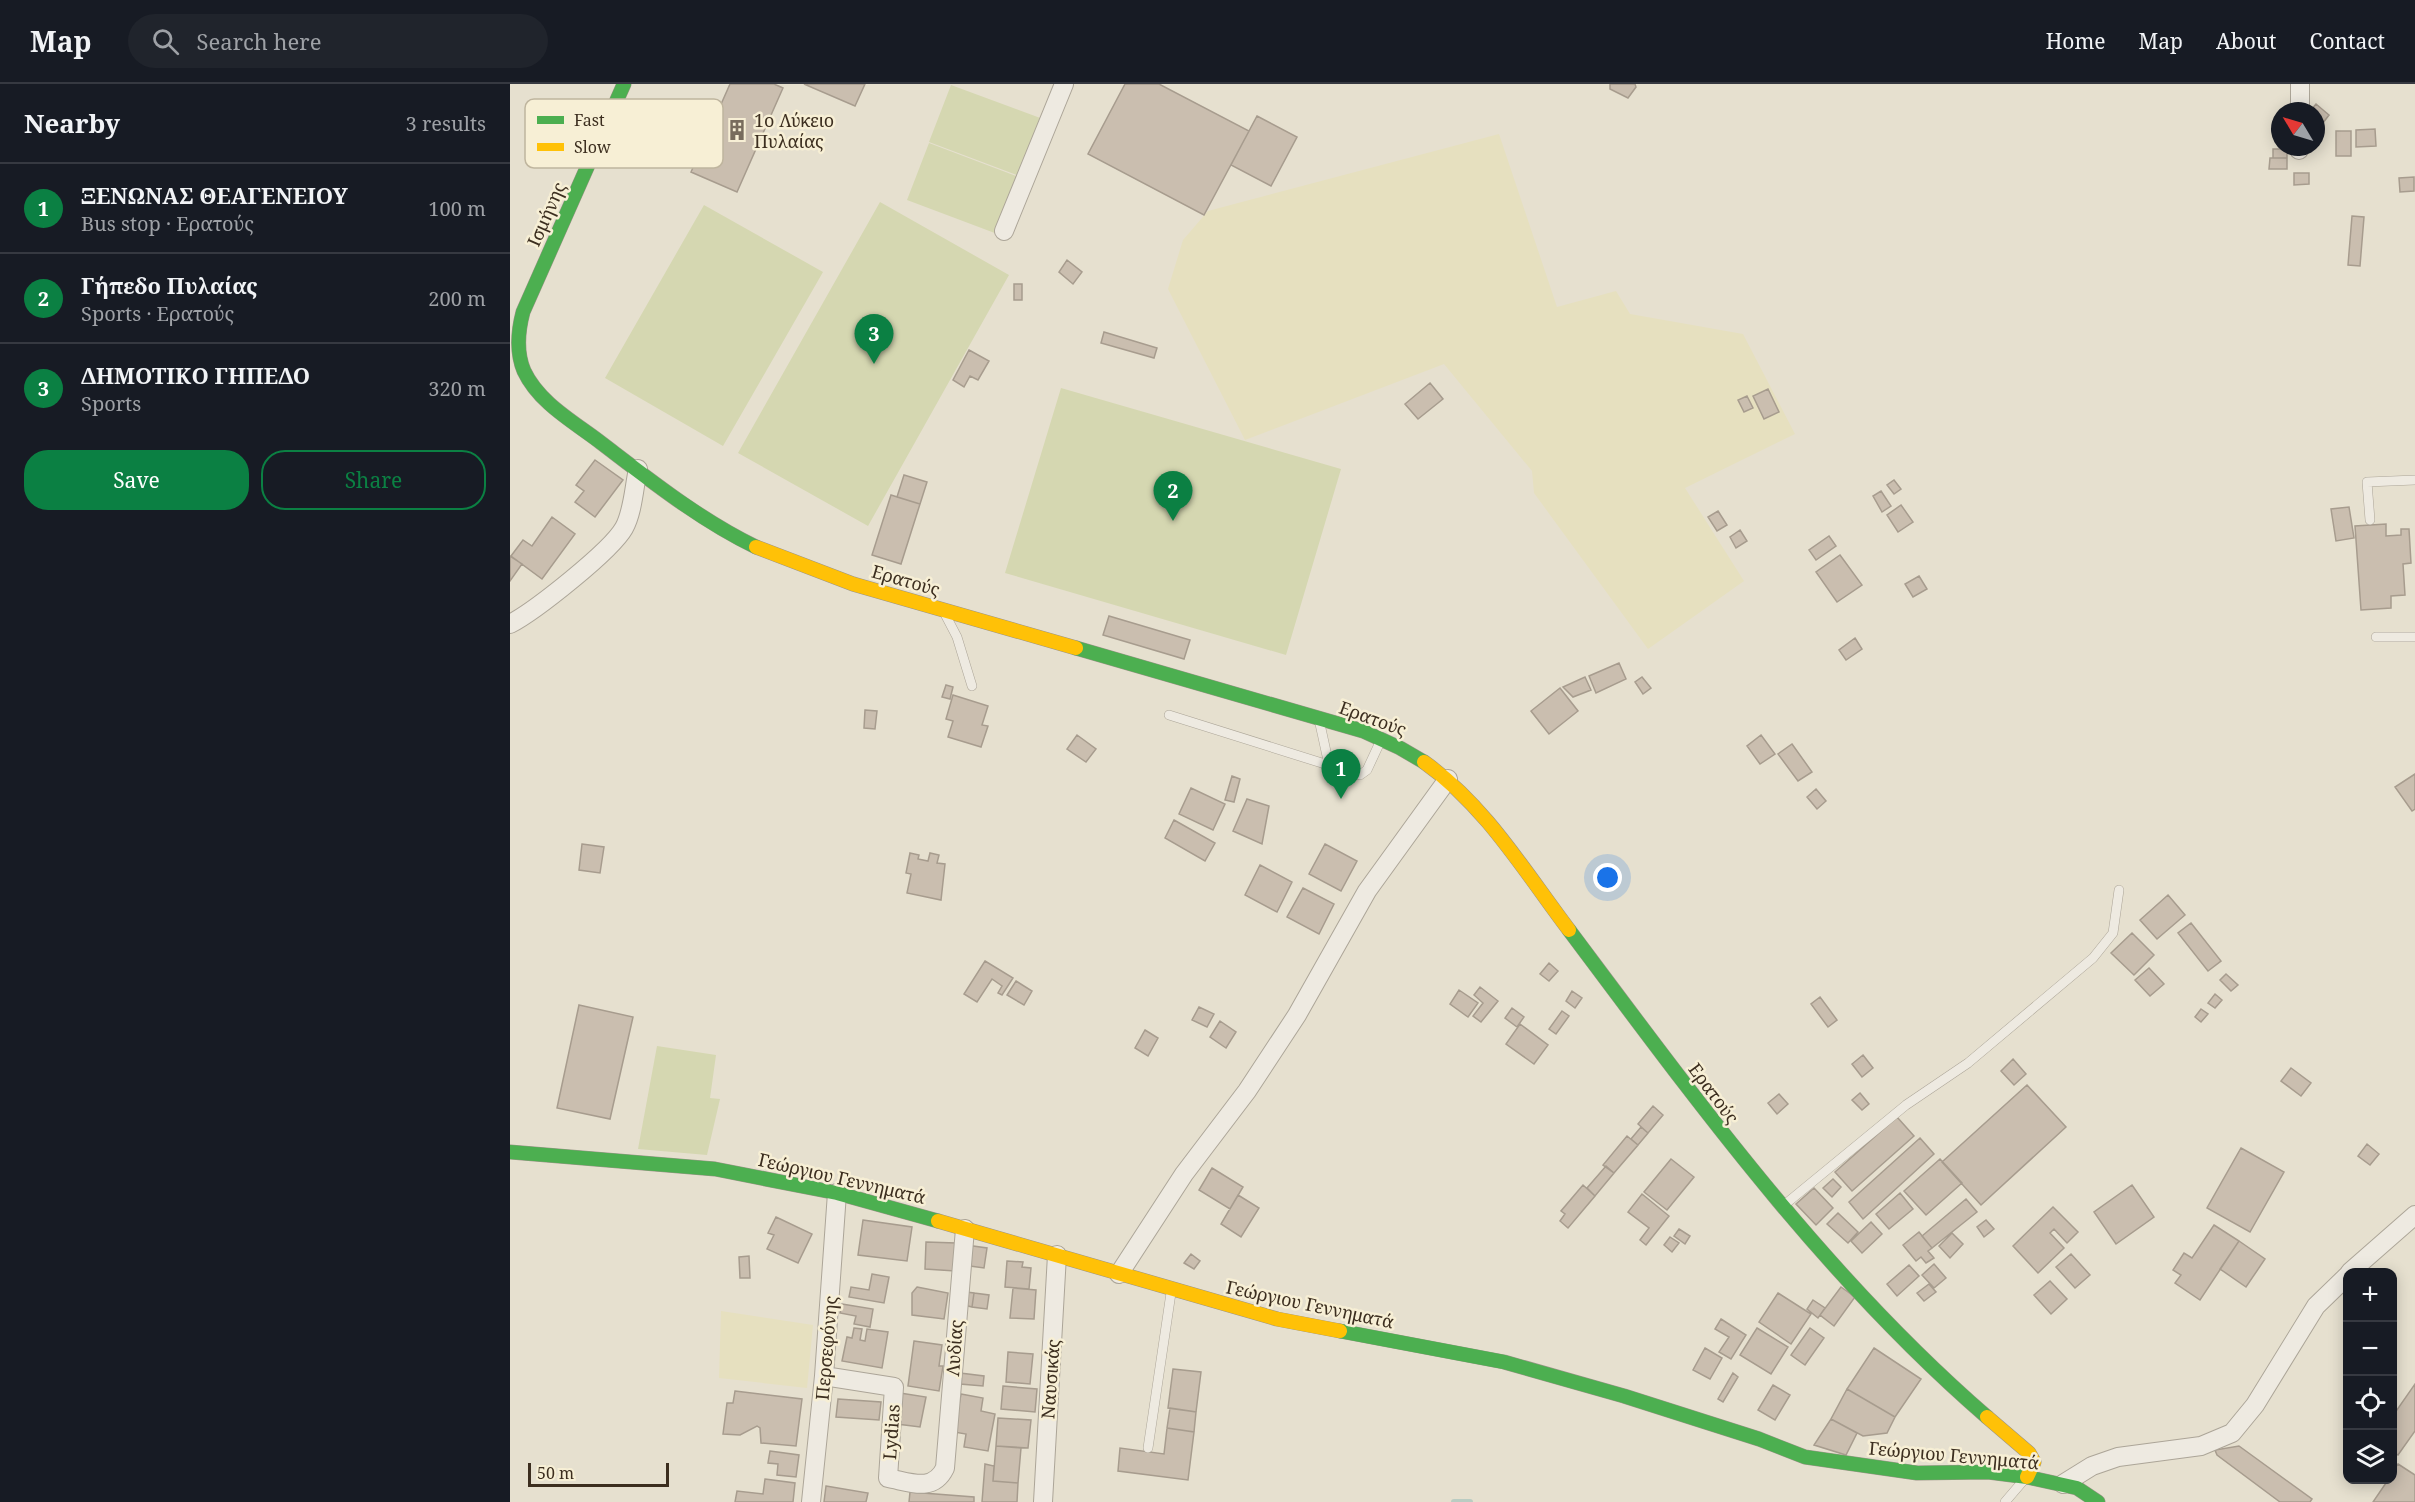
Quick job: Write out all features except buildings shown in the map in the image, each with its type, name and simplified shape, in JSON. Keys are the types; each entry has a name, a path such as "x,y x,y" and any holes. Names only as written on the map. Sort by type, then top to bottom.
{"street":[{"name":"Ισμήνης","path":"617,99 624,84"},
{"path":"1004,231 1064,84"},
{"path":"2300,84 2300,102"},
{"name":"Ισμήνης","path":"516,362 523,312 587,168"},
{"name":"Ερατούς","path":"516,362 550,402 638,469 690,507 771,554 812,571 1382,738 1406,749 1448,779 1490,825 1718,1129 1781,1207 1929,1367 2029,1454 2034,1462 2027,1477"},
{"path":"510,624 538,606 618,538 628,519 638,469"},
{"path":"1119,1274 1184,1174 1247,1091 1297,1015 1367,891 1448,779"},
{"name":"Γεώργιου Γεννηματά","path":"510,1152 715,1169 837,1193 1277,1319 1504,1362 1624,1396 1760,1439 1805,1457 1917,1473 1988,1472 2027,1477 2063,1484 2098,1502"},
{"name":"Περσεφόνης","path":"811,1502 824,1376 837,1193"},
{"path":"2356,1268 2415,1215"},
{"name":"Λυδίας","path":"888,1478 926,1485 938,1479 945,1468 965,1229"},
{"name":"Ναυσικάς","path":"1043,1502 1057,1256"},
{"path":"2063,1484 2092,1466 2118,1457 2201,1446 2232,1432 2255,1405 2316,1306 2343,1280"},
{"name":"Lydias","path":"824,1376 894,1387 888,1478"}],"lane":[{"path":"2370,520 2367,482 2415,480"},
{"path":"941,609 957,637 972,686"},
{"path":"2376,637 2415,637"},
{"path":"1168,715 1363,775 1382,738"},
{"path":"1319,718 1329,765"},
{"path":"1781,1207 1906,1105 1968,1063 2093,958 2113,933 2119,890"},
{"path":"1148,1448 1171,1290"},
{"path":"2006,1502 2027,1477"}],"shaded area":[{"path":"1499,134 1557,307 1616,291 1630,314 1743,334 1795,434 1685,488 1744,581 1648,649 1534,493 1532,471 1444,364 1245,440 1168,289 1183,240 1208,211"},
{"path":"721,1311 813,1325 807,1388 719,1378"}],"green space":[{"path":"951,85 1043,119 1022,177 929,142"},
{"path":"929,143 1021,178 1000,235 907,200"},
{"path":"880,202 1009,275 868,526 738,453"},
{"path":"704,205 823,272 723,446 605,378"},
{"path":"1061,388 1341,469 1286,655 1005,573"},
{"path":"657,1046 716,1055 710,1098 720,1099 707,1155 638,1149"}],"waterway":[{"path":"1454,1502 1470,1502"}],"traffic: fast":[{"path":"617,99 624,84"},
{"path":"587,168 523,312 519,342 524,371 539,393 558,411 676,499 715,525 756,547"},
{"path":"1076,648 1363,731 1424,762"},
{"path":"1569,930 1715,1122 1817,1246 1927,1363 1987,1417"},
{"path":"510,1152 715,1169 837,1193 938,1221"},
{"path":"1340,1331 1504,1362 1624,1396 1759,1439 1805,1457 1917,1473 1988,1472 2027,1477 2077,1488 2098,1502"}],"traffic: slow":[{"path":"756,547 853,584 1076,648"},
{"path":"1424,762 1446,779 1485,819 1569,930"},
{"path":"938,1221 1277,1319 1340,1331"},
{"path":"1987,1417 2029,1453 2034,1462 2027,1477"}],"place":[{"name":"1ο Λύκειο Πυλαίας","path":"737,130"},
{"name":"ΔΗΜΟΤΙΚΟ ΓΗΠΕΔΟ","path":"874,364"},
{"name":"Γήπεδο Πυλαίας","path":"1173,521"},
{"name":"ΞΕΝΩΝΑΣ ΘΕΑΓΕΝΕΙΟΥ","path":"1341,799"}]}
